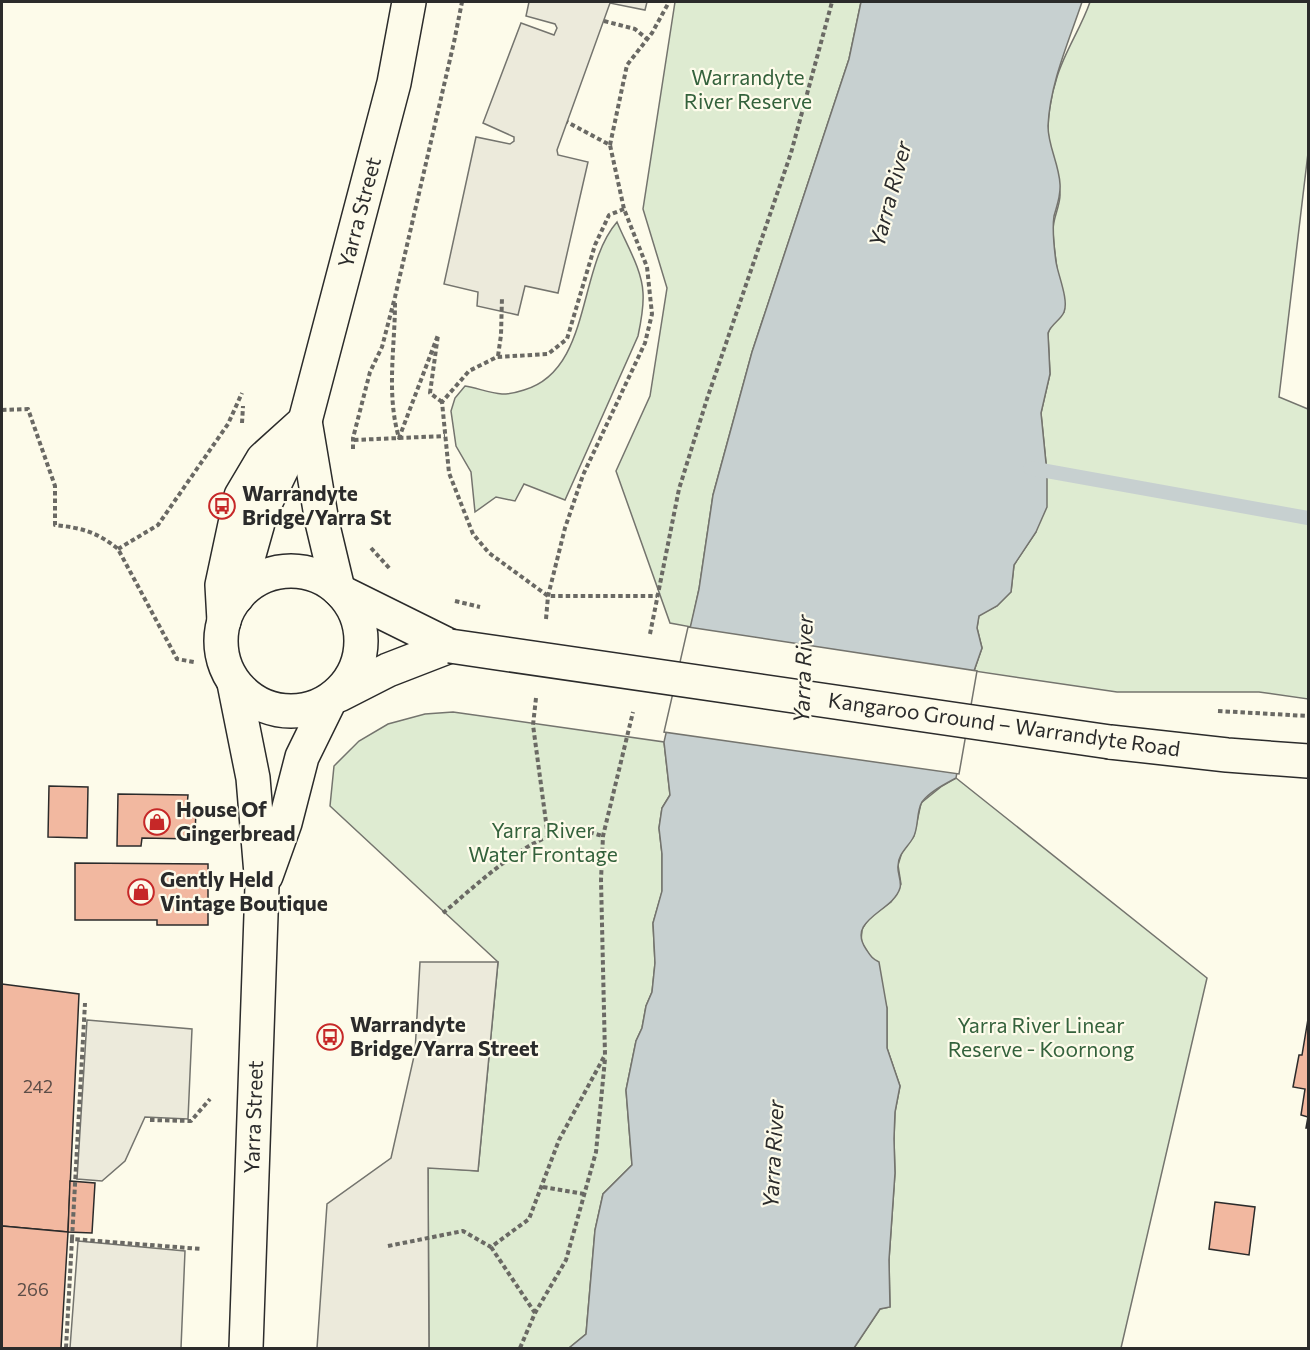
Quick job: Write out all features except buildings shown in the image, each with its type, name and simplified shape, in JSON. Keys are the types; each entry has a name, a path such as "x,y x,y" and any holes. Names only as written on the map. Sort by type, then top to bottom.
{"main road":[{"name":"Yarra Street","path":"230,609 261,512 305,421 394,83 409,2"},
{"name":"Yarra Street","path":"305,421 322,522 339,590"},
{"path":"297,571 319,577 339,590 353,608 360,626 361,646 357,666 347,684 332,699 306,710 279,711 254,702 234,683 224,664 221,642 230,609 253,582 274,573 297,571"},
{"name":"Kangaroo Ground – Warrandyte Road","path":"339,590 450,646 1110,742 1308,761"},
{"name":"Kangaroo Ground – Warrandyte Road","path":"332,699 388,670 450,646"},
{"name":"Yarra Street","path":"234,683 253,778 262,886 246,1348"},
{"name":"Yarra Street","path":"262,886 285,823 302,757 332,699"}],"path":[{"path":"353,451 370,372 382,347 395,297 462,2"},
{"path":"546,619 548,596 565,528 583,476 645,343 652,314 646,267 624,208 610,145 627,65 647,39 669,2"},
{"path":"604,21 635,29 647,39"},
{"path":"567,122 610,145"},
{"path":"624,208 609,216 595,245 567,339 548,354 497,357 469,371 442,402 449,473 473,534 489,553 548,596 658,596"},
{"path":"395,297 392,370 394,422 399,438"},
{"path":"497,357 501,334 502,297"},
{"path":"399,438 438,335 430,393 442,402"},
{"path":"118,549 158,525 228,424 242,393"},
{"path":"242,429 243,406"},
{"path":"2,410 28,410 55,486 55,525 81,528 102,537 118,549 177,658 194,662"},
{"path":"354,440 445,436"},
{"path":"365,541 396,577"},
{"path":"537,690 533,725 548,837"},
{"path":"443,913 521,850 548,837 577,830 603,836"},
{"path":"66,1348 85,1003"},
{"path":"520,1348 535,1313 566,1260 596,1152 605,1056"},
{"path":"150,1120 191,1121 210,1099"},
{"path":"543,1187 584,1194"},
{"path":"388,1246 463,1231"},
{"path":"72,1239 202,1249"},
{"path":"491,1247 535,1313"}],"green space":[{"name":"Warrandyte River Reserve","path":"675,2 861,2 849,59 752,352 713,495 691,627 670,623 616,471 650,396 667,288 643,209"},
{"path":"1090,2 1308,2 1308,153 1279,397 1308,409 1308,699 1259,692 1117,692 974,671 982,648 977,628 979,615 997,606 1011,592 1014,565 1036,532 1047,473 1041,413 1050,374 1048,334 1050,327 1064,312 1053,230 1060,195 1048,134 1049,117 1060,67"},
{"path":"617,222 637,266 642,284 643,304 638,336 565,500 524,484 515,501 496,497 475,512 471,472 456,446 451,411 455,398 465,386 505,394 524,390 546,379 562,362 573,340 604,242"},
{"name":"Yarra River Water Frontage","path":"453,712 664,742 670,795 662,808 659,828 662,892 653,923 655,963 652,992 636,1041 626,1090 632,1165 603,1194 595,1230 586,1334 569,1348 429,1348 428,1167 478,1171 498,962 330,806 334,766 359,741 388,724 425,714"},
{"name":"Yarra River Linear Reserve - Koornong","path":"956,778 1207,978 1121,1348 854,1348 880,1309 890,1307 889,1260 895,1173 895,1112 900,1086 887,1048 887,1008 872,959 861,942 862,929 870,917 891,902 901,884 898,865 902,852 914,836 921,803"}],"shaded area":[{"path":"529,2 647,2 645,10 610,3 557,150 558,155 588,162 558,293 525,286 518,315 477,306 478,292 444,284 476,137 510,144 514,141 514,137 483,123 521,23 554,35 557,28 555,24 526,16"},
{"path":"420,962 498,962 478,1171 428,1168 429,1348 317,1348 327,1204 391,1158 415,1052"},
{"path":"87,1020 192,1029 188,1119 145,1117 125,1161 102,1181 77,1179"},
{"path":"78,1241 185,1251 181,1348 70,1348"}],"water":[{"name":"Yarra River","path":"861,2 1082,2 1056,78 1048,126 1060,184 1053,233 1065,307 1063,315 1048,333 1050,374 1041,413 1047,473 1047,507 1036,532 1014,565 1011,592 997,606 979,616 977,628 982,648 974,671 956,778 933,792 922,802 915,834 898,862 900,888 896,896 866,923 862,930 861,939 866,949 879,962 887,1008 887,1048 900,1086 895,1112 895,1173 889,1260 890,1307 880,1309 854,1348 569,1348 586,1334 595,1230 603,1194 632,1165 626,1090 636,1041 652,992 655,963 653,923 662,891 659,828 662,808 670,795 664,742 699,589 713,495 752,352 849,59"}],"pier":[{"path":"688,627 977,671 959,774 664,732"}],"waterway":[{"path":"1030,468 1308,518"}],"place":[{"name":"Warrandyte Bridge/Yarra St","path":"222,506"},
{"name":"House Of Gingerbread","path":"157,822"},
{"name":"Gently Held Vintage Boutique","path":"141,892"},
{"name":"Warrandyte Bridge/Yarra Street","path":"330,1037"}]}
